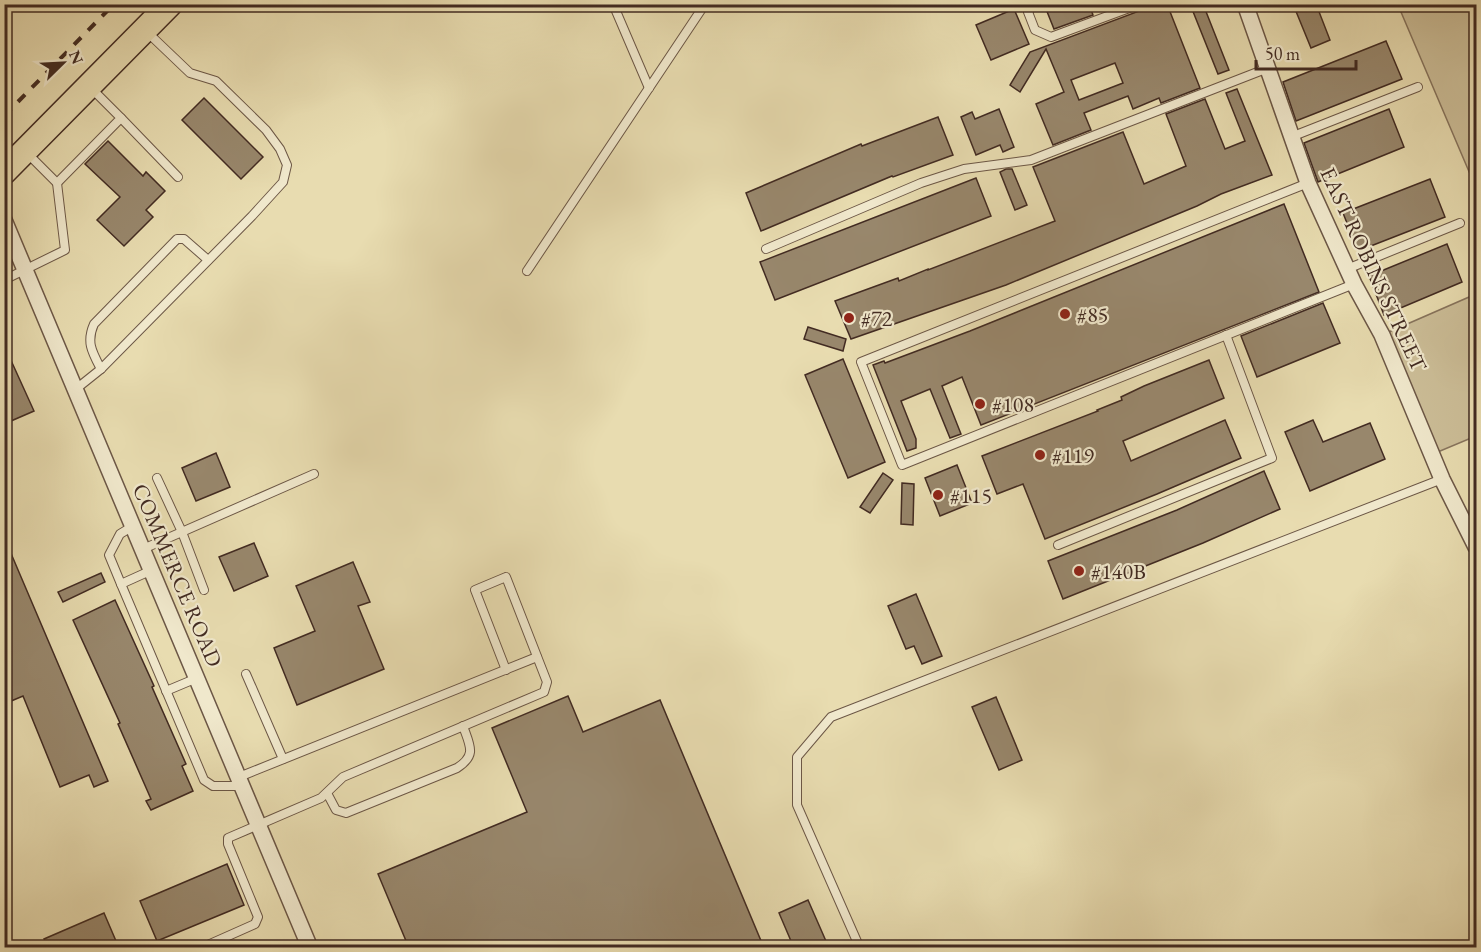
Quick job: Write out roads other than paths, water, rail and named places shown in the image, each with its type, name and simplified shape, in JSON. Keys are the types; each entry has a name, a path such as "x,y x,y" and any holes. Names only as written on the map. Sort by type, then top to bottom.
{"main road":[{"path":"4,172 170,4"}],"street":[{"name":"EAST ROBINS STREET","path":"1245,4 1308,183 1354,284 1382,335 1442,479 1476,547"},
{"name":"COMMERCE ROAD","path":"4,220 310,948"}],"lane":[{"path":"613,4 649,88"},
{"path":"527,271 705,4"},
{"path":"1034,4 1028,12 1035,30 1051,37 1140,4"},
{"path":"76,389 101,369 283,182 287,165 280,149 266,130 216,81 190,73 145,30"},
{"path":"766,249 921,183 964,169 1031,160 1268,68"},
{"path":"90,87 178,177"},
{"path":"1292,137 1418,87"},
{"path":"57,183 121,118"},
{"path":"4,280 65,250 57,183 25,152"},
{"path":"1308,183 861,362 902,465 1354,284"},
{"path":"1347,269 1460,223"},
{"path":"101,369 91,350 89,336 94,324 177,239 184,239 208,260"},
{"path":"1058,545 1272,458 1226,335"},
{"path":"143,549 314,474"},
{"path":"157,478 182,532 204,590"},
{"path":"859,946 797,805 797,757 831,717 1442,479"},
{"path":"133,526 120,534 109,555 204,780 213,786 241,782 283,759 537,657"},
{"path":"121,584 152,570"},
{"path":"201,948 255,924 258,917 228,844 228,838 321,798 343,777 544,692 547,682 506,577 475,590 506,670"},
{"path":"246,674 283,759"},
{"path":"166,691 197,678"},
{"path":"327,793 336,810 346,813 457,768 471,755 463,726"}],"railway":[{"path":"4,116 114,4"}],"place":[{"name":"#85","path":"1065,314"},
{"name":"#72","path":"849,318"},
{"name":"#108","path":"980,404"},
{"name":"#119","path":"1040,455"},
{"name":"#115","path":"938,495"},
{"name":"#140B","path":"1079,571"}]}
